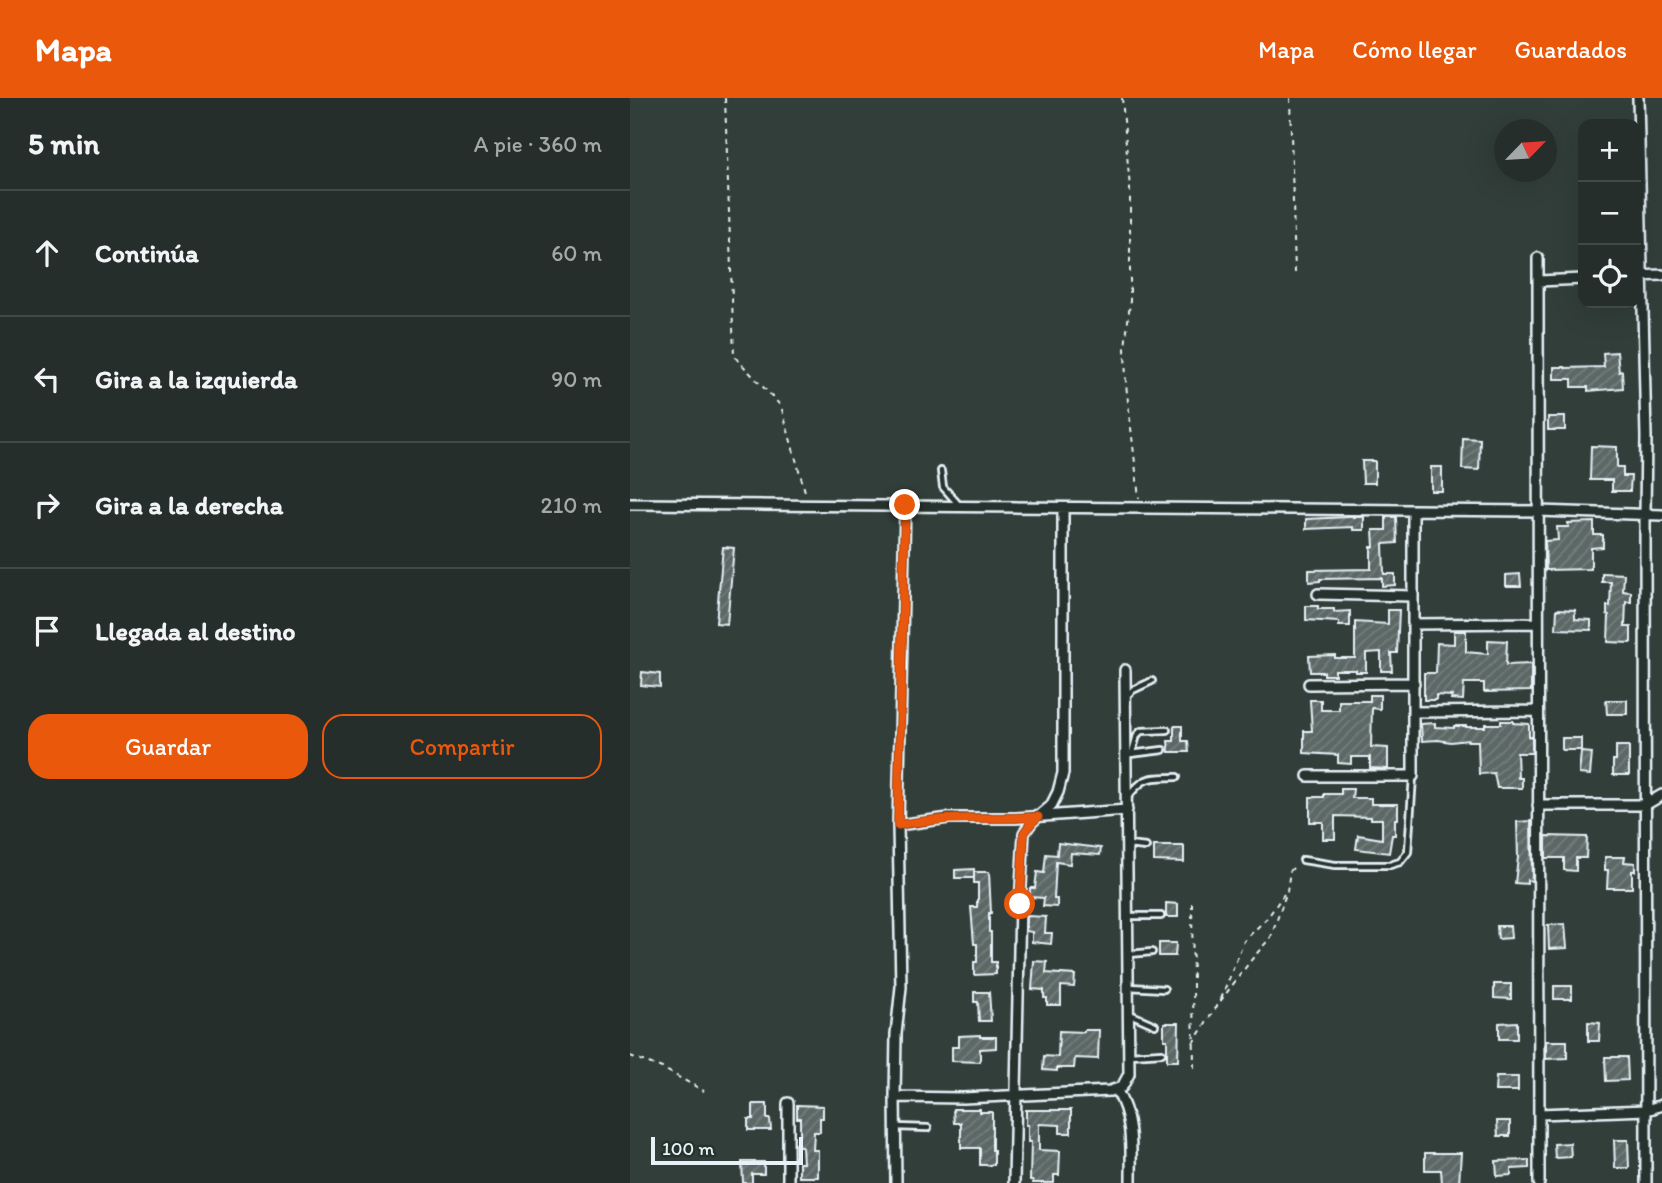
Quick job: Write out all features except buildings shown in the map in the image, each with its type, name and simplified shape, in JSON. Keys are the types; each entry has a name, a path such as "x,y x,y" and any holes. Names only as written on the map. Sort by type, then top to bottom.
{"street":[{"path":"1638,98 1639,245"},
{"path":"1538,258 1539,1183"},
{"path":"1641,276 1662,275"},
{"path":"1539,281 1578,279"},
{"path":"1640,308 1646,437 1646,1183"},
{"path":"630,503 1413,510 1662,515"},
{"path":"896,1183 896,1034 901,987 898,825 905,505"},
{"path":"1014,1183 1024,833 1032,822 1051,806 1063,773 1063,508"},
{"path":"1307,776 1413,776 1413,510"},
{"path":"1318,594 1413,596"},
{"path":"1413,624 1538,623"},
{"path":"895,1097 963,1098 1110,1091 1122,1087 1129,1074 1129,754 1125,670"},
{"path":"1309,684 1413,684"},
{"path":"1413,712 1538,711"},
{"path":"1538,805 1645,805 1662,795"},
{"path":"898,825 949,818 1038,817 1127,810"},
{"path":"1116,1089 1124,1103 1130,1126 1130,1183"},
{"path":"788,1103 788,1183"},
{"path":"1539,1114 1647,1110 1662,1105"}],"lane":[{"path":"941,471 943,487 960,506"},
{"path":"1125,696 1152,681"},
{"path":"1163,750 1129,754 1141,732 1167,730"},
{"path":"1303,860 1335,865 1390,865 1400,862 1408,852 1413,776"},
{"path":"1127,799 1138,784 1149,778 1177,777"},
{"path":"1127,845 1146,847"},
{"path":"1128,916 1161,916"},
{"path":"1128,954 1152,953"},
{"path":"1128,987 1164,989"},
{"path":"1129,1014 1156,1025"},
{"path":"1129,1055 1163,1053"},
{"path":"895,1127 929,1128"}],"path":[{"path":"725,98 734,356 781,406 808,505"},
{"path":"1122,98 1130,188 1130,302 1125,348 1126,384 1140,508"},
{"path":"1290,98 1295,274"},
{"path":"1193,1043 1219,1003 1270,937 1287,891 1290,871 1303,860"},
{"path":"1219,1003 1244,941 1268,917 1287,891"},
{"path":"1192,903 1194,1068"},
{"path":"630,1056 662,1068 704,1091"}],"route":[{"path":"905,505 898,825 949,818 1038,817 1024,833 1020,904"}]}
